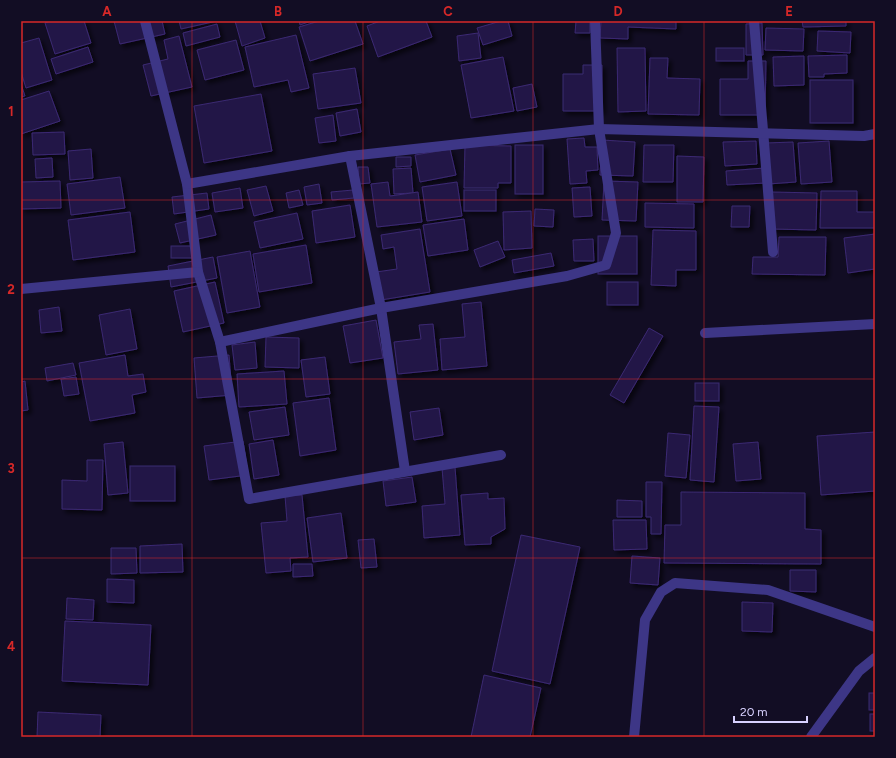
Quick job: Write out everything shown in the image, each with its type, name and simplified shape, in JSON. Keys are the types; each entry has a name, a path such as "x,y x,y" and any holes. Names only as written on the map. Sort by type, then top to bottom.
{"street":[{"path":"145,21 187,184 198,272 220,342 249,500 501,455"},
{"path":"220,342 380,308 567,276 606,266 616,233 599,129 595,21"},
{"path":"754,21 773,252"},
{"path":"187,184 350,156 599,129 763,132 864,136 875,134"},
{"path":"350,156 380,308 405,472"},
{"path":"21,289 198,272"},
{"path":"705,333 875,324"},
{"path":"634,737 645,620 661,592 675,583 768,590 875,627"},
{"path":"811,737 859,671 875,658"}],"building":[{"path":"50,21 84,21 91,43 55,54 45,23"},
{"path":"114,21 162,21 165,34 120,44"},
{"path":"179,21 217,21 181,29"},
{"path":"235,21 260,21 265,38 242,46"},
{"path":"299,21 311,21 300,25"},
{"path":"319,21 355,21 363,44 310,61 299,27"},
{"path":"380,21 426,21 432,37 378,57 367,26"},
{"path":"501,21 508,21 512,36 483,45 477,28"},
{"path":"576,21 590,21 590,33 575,33"},
{"path":"601,21 676,21 676,29 628,27 628,39 600,38"},
{"path":"802,21 846,21 846,26 803,27"},
{"path":"762,23 763,55 746,55 746,24"},
{"path":"217,24 220,37 186,46 183,33"},
{"path":"766,28 804,29 803,51 765,50"},
{"path":"818,31 851,32 850,53 817,51"},
{"path":"478,33 481,58 459,61 457,36"},
{"path":"296,35 309,88 291,92 288,80 254,87 245,47"},
{"path":"179,36 192,87 151,96 143,65 168,59 164,40"},
{"path":"39,38 52,80 26,88 21,72 21,43"},
{"path":"236,40 244,70 205,80 197,50"},
{"path":"88,47 93,62 56,74 51,59"},
{"path":"617,48 645,48 646,111 618,112"},
{"path":"716,48 744,48 744,61 716,61"},
{"path":"847,55 847,73 824,74 824,77 809,77 808,56"},
{"path":"804,56 804,85 774,86 773,57"},
{"path":"503,57 514,111 471,118 461,65"},
{"path":"650,58 668,58 667,78 700,79 699,115 648,114"},
{"path":"748,61 766,61 765,115 720,115 720,79 748,79"},
{"path":"583,65 602,65 602,111 563,111 563,74 583,74"},
{"path":"355,68 361,103 318,109 313,74"},
{"path":"810,80 853,80 853,123 810,123"},
{"path":"21,84 25,96 21,97"},
{"path":"532,84 537,107 517,111 513,88"},
{"path":"49,91 60,121 21,134 21,100"},
{"path":"261,94 272,151 204,163 194,106"},
{"path":"357,109 361,132 340,136 336,113"},
{"path":"333,115 336,141 319,143 315,118"},
{"path":"64,132 65,154 33,155 32,133"},
{"path":"584,138 585,147 597,147 598,170 586,171 587,183 570,184 567,139"},
{"path":"602,140 635,142 633,176 600,175"},
{"path":"756,141 757,164 725,166 723,142"},
{"path":"829,141 832,182 801,184 798,143"},
{"path":"793,142 796,182 768,184 766,143"},
{"path":"465,145 511,146 511,183 498,183 498,188 464,188"},
{"path":"515,145 543,145 543,194 515,194"},
{"path":"644,145 674,145 673,182 643,182"},
{"path":"91,149 93,178 70,180 68,151"},
{"path":"450,149 456,175 420,182 415,155"},
{"path":"677,156 704,157 703,202 677,202"},
{"path":"396,157 411,157 411,166 396,167"},
{"path":"52,158 53,177 36,178 35,159"},
{"path":"358,167 368,167 370,183 359,184"},
{"path":"411,168 413,193 394,194 393,169"},
{"path":"765,168 766,183 727,185 726,171"},
{"path":"120,177 125,208 71,215 67,184"},
{"path":"60,181 61,208 21,209 21,182"},
{"path":"604,181 638,182 636,221 602,220"},
{"path":"388,182 390,196 418,192 422,222 377,227 371,184"},
{"path":"457,182 462,216 427,221 422,187"},
{"path":"319,184 322,203 307,205 304,187"},
{"path":"266,186 273,211 254,216 247,190"},
{"path":"590,187 592,216 574,217 572,188"},
{"path":"240,188 243,208 215,212 212,193"},
{"path":"299,190 303,205 289,208 286,193"},
{"path":"353,190 354,198 332,200 331,192"},
{"path":"464,190 496,190 496,211 464,211"},
{"path":"821,191 857,191 857,212 875,212 875,228 820,228"},
{"path":"772,192 817,193 816,230 771,229"},
{"path":"207,193 209,209 174,214 172,197"},
{"path":"645,203 694,204 694,228 645,227"},
{"path":"350,205 355,237 316,243 312,211"},
{"path":"732,206 750,206 749,227 731,227"},
{"path":"535,209 554,210 553,227 534,226"},
{"path":"531,211 532,248 504,250 503,212"},
{"path":"130,212 135,252 73,260 68,220"},
{"path":"297,213 303,239 260,248 254,222"},
{"path":"211,215 216,235 180,243 175,224"},
{"path":"464,219 468,250 428,256 423,225"},
{"path":"420,229 430,292 381,300 376,272 397,269 394,247 383,249 381,235"},
{"path":"653,230 696,231 696,270 676,270 676,286 651,285"},
{"path":"875,234 875,269 848,273 844,238"},
{"path":"598,236 637,236 637,274 598,274"},
{"path":"779,237 826,237 825,275 752,274 753,257 778,257"},
{"path":"593,239 594,261 574,261 573,240"},
{"path":"498,241 505,257 480,267 474,250"},
{"path":"306,245 312,283 259,292 253,254"},
{"path":"171,246 192,246 192,258 171,258"},
{"path":"250,251 260,307 227,313 217,257"},
{"path":"551,253 554,266 514,273 512,260"},
{"path":"213,257 217,278 171,287 168,266"},
{"path":"215,282 224,323 183,332 174,291"},
{"path":"607,282 638,282 638,305 607,305"},
{"path":"481,302 487,366 442,370 440,339 465,337 462,304"},
{"path":"59,307 62,331 41,333 39,310"},
{"path":"130,309 137,349 106,355 99,315"},
{"path":"376,320 383,358 350,363 343,326"},
{"path":"433,324 438,370 398,374 394,342 421,339 419,325"},
{"path":"649,328 663,336 624,403 610,395"},
{"path":"266,337 299,338 299,368 265,367"},
{"path":"255,342 257,368 235,370 232,345"},
{"path":"125,355 128,376 143,374 146,392 132,395 135,413 90,421 79,363"},
{"path":"229,355 232,395 197,398 194,358"},
{"path":"325,357 330,394 306,397 301,360"},
{"path":"73,363 76,375 47,381 45,368"},
{"path":"284,371 287,404 239,407 237,374"},
{"path":"76,377 79,394 64,396 61,379"},
{"path":"25,381 28,410 21,411 21,382"},
{"path":"695,383 719,383 719,401 695,401"},
{"path":"329,398 336,450 300,456 293,403"},
{"path":"694,406 719,407 714,482 690,480"},
{"path":"285,407 289,435 254,440 249,412"},
{"path":"439,408 443,435 414,440 410,412"},
{"path":"875,432 875,491 821,495 817,436"},
{"path":"668,433 690,435 686,478 665,476"},
{"path":"273,440 279,475 254,479 249,444"},
{"path":"243,441 248,475 209,480 204,446"},
{"path":"123,442 128,493 108,495 104,444"},
{"path":"758,442 761,479 736,481 733,444"},
{"path":"87,460 103,460 102,510 62,509 62,480 87,481"},
{"path":"130,466 175,466 175,501 130,501"},
{"path":"455,467 460,535 424,538 422,506 445,504 442,468"},
{"path":"412,477 416,502 386,506 383,481"},
{"path":"646,482 662,482 661,534 651,534 651,517 646,517"},
{"path":"681,492 805,493 805,529 821,530 821,564 664,563 665,525 681,525"},
{"path":"488,493 488,499 504,498 505,529 491,537 491,544 465,545 461,495"},
{"path":"302,495 308,557 290,558 291,571 266,573 261,523 287,521 285,496"},
{"path":"617,500 642,501 642,517 617,517"},
{"path":"341,513 347,558 313,562 307,518"},
{"path":"613,520 646,520 647,549 614,550"},
{"path":"521,535 580,547 550,684 492,671"},
{"path":"374,539 377,567 361,568 358,540"},
{"path":"182,544 183,572 140,573 140,546"},
{"path":"111,548 136,548 137,573 111,574"},
{"path":"632,556 660,558 658,585 630,583"},
{"path":"293,564 312,564 313,576 293,577"},
{"path":"790,570 816,570 816,592 790,591"},
{"path":"107,579 134,580 134,603 107,602"},
{"path":"67,598 94,600 93,620 66,619"},
{"path":"742,602 773,603 772,632 742,631"},
{"path":"65,621 151,625 148,685 62,681"},
{"path":"484,675 541,688 530,737 471,737"},
{"path":"869,693 875,693 875,710 869,710"},
{"path":"38,712 101,715 100,737 37,737"},
{"path":"870,714 875,714 875,731 870,731"}]}
